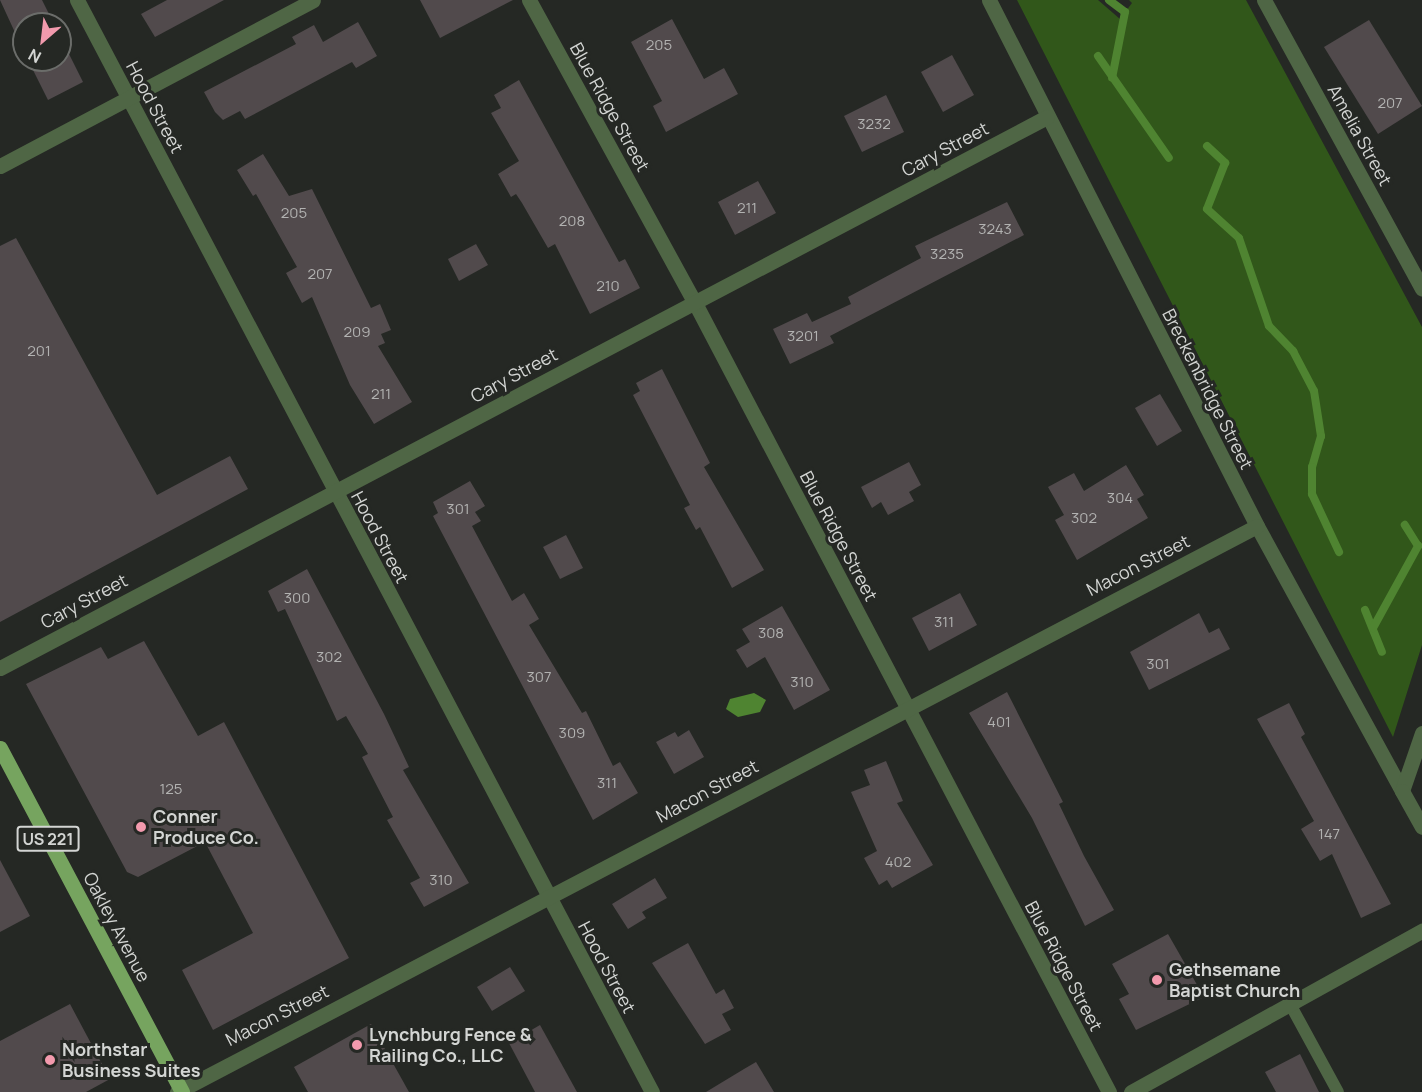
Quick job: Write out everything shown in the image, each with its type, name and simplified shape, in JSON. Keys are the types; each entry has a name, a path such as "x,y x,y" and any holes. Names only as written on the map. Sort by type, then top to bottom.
{"main road":[{"name":"Oakley Avenue","path":"0,748 180,1091"}],"street":[{"name":"Hood Street","path":"77,0 334,492 652,1092"},
{"path":"0,166 313,0"},
{"name":"Blue Ridge Street","path":"529,0 695,303 1109,1092"},
{"name":"Breckenbridge Street","path":"989,0 1257,526 1422,827"},
{"name":"Amelia Street","path":"1264,0 1422,290"},
{"name":"Cary Street","path":"0,668 1047,117"},
{"name":"Macon Street","path":"180,1091 906,707 1257,526"},
{"path":"1402,791 1422,733"},
{"path":"1131,1092 1422,932"}],"lane":[{"path":"1290,1004 1338,1092"}],"shaded area":[{"path":"1017,0 1098,0 1120,19 1132,3 1129,0 1246,0 1422,327 1422,645 1393,737"},
{"path":"754,693 766,700 760,712 738,717 726,709 730,699"}],"building":[{"path":"0,0 42,0 48,12 12,12 12,26"},
{"path":"167,0 224,0 155,37 141,14"},
{"path":"420,0 513,0 440,38"},
{"path":"672,19 704,79 724,68 738,94 666,132 653,106 662,101 631,42"},
{"path":"1369,20 1422,106 1378,134 1324,47"},
{"path":"358,22 377,56 356,68 352,62 245,119 240,111 223,120 215,112 204,92 296,44 292,37 314,25 323,42"},
{"path":"952,55 974,95 943,112 921,72"},
{"path":"72,60 83,82 48,100 34,72 72,72"},
{"path":"519,80 619,262 625,259 640,288 590,314 555,244 548,248 516,194 511,197 498,174 519,161 491,113 501,108 494,95"},
{"path":"886,95 904,132 862,152 844,116"},
{"path":"263,154 289,196 312,189 371,308 380,304 391,330 381,334 385,343 378,346 412,402 374,424 350,385 312,297 302,303 286,273 297,267 256,194 253,196 237,170"},
{"path":"758,181 776,213 735,235 718,202"},
{"path":"1007,202 1024,235 830,336 834,343 790,364 773,329 807,313 812,322 851,304 848,297 921,258 915,246"},
{"path":"16,238 157,495 230,456 248,489 0,622 0,246"},
{"path":"476,244 488,265 459,281 448,259"},
{"path":"662,369 710,463 704,467 764,570 732,588 700,527 696,530 684,508 690,505 633,395 640,391 636,383"},
{"path":"1160,394 1182,431 1157,446 1135,408"},
{"path":"909,462 921,485 909,492 914,501 888,515 881,502 872,508 861,487"},
{"path":"1126,465 1144,495 1137,499 1148,518 1077,560 1055,520 1064,515 1048,487 1074,473 1084,491"},
{"path":"470,481 485,506 475,512 481,521 472,526 512,601 524,593 539,619 529,625 582,713 586,711 613,766 620,762 638,793 593,820 433,516 438,513 433,502"},
{"path":"566,535 583,568 560,579 543,547"},
{"path":"307,569 384,714 409,767 403,770 469,883 424,907 410,883 420,878 387,820 393,817 362,757 368,754 346,716 337,721 285,609 278,612 268,591"},
{"path":"960,593 977,625 929,651 912,618"},
{"path":"782,606 830,690 794,710 765,657 747,668 736,650 750,642 742,629"},
{"path":"1199,613 1209,633 1219,628 1230,649 1149,690 1130,652"},
{"path":"144,641 198,736 224,722 349,958 213,1030 182,970 253,933 205,842 138,877 127,872 26,684 101,647 108,659"},
{"path":"1007,692 1063,802 1059,804 1084,856 1114,910 1085,926 1032,818 969,713"},
{"path":"1289,703 1305,734 1301,737 1391,904 1361,918 1332,854 1320,861 1301,829 1314,821 1257,719"},
{"path":"689,730 704,757 674,774 656,742 675,732 678,737"},
{"path":"886,761 903,801 897,803 933,865 892,888 887,880 879,885 864,858 877,851 851,792 870,785 864,770"},
{"path":"0,860 30,916 0,932"},
{"path":"655,878 667,898 642,912 646,918 628,929 612,904"},
{"name":"Gethsemane Baptist Church","path":"1168,934 1204,997 1136,1030 1119,999 1129,994 1112,964"},
{"path":"688,943 716,994 724,989 734,1008 722,1014 731,1030 705,1044 652,963"},
{"path":"510,967 525,991 492,1011 477,987"},
{"name":"Northstar Business Suites","path":"70,1004 110,1079 86,1092 0,1092 0,1041"},
{"name":"Lynchburg Fence & Railing Co., LLC","path":"371,1024 409,1092 308,1092 294,1067"},
{"path":"540,1025 577,1092 535,1092 509,1043"},
{"path":"1300,1054 1319,1092 1276,1092 1265,1072"},
{"path":"756,1062 774,1092 706,1092 744,1069"}],"waterway":[{"path":"1109,0 1125,12 1112,78"},
{"path":"1098,56 1169,158"},
{"path":"1207,146 1225,163 1207,209 1239,238 1269,326 1293,351 1314,391 1321,436 1312,467 1312,494 1339,552"},
{"path":"1373,628 1418,546 1405,525"},
{"path":"1365,610 1382,652"}],"place":[{"name":"Conner Produce Co.","path":"141,827"},
{"name":"Gethsemane Baptist Church","path":"1157,980"},
{"name":"Lynchburg Fence & Railing Co., LLC","path":"357,1045"},
{"name":"Northstar Business Suites","path":"50,1060"}]}
